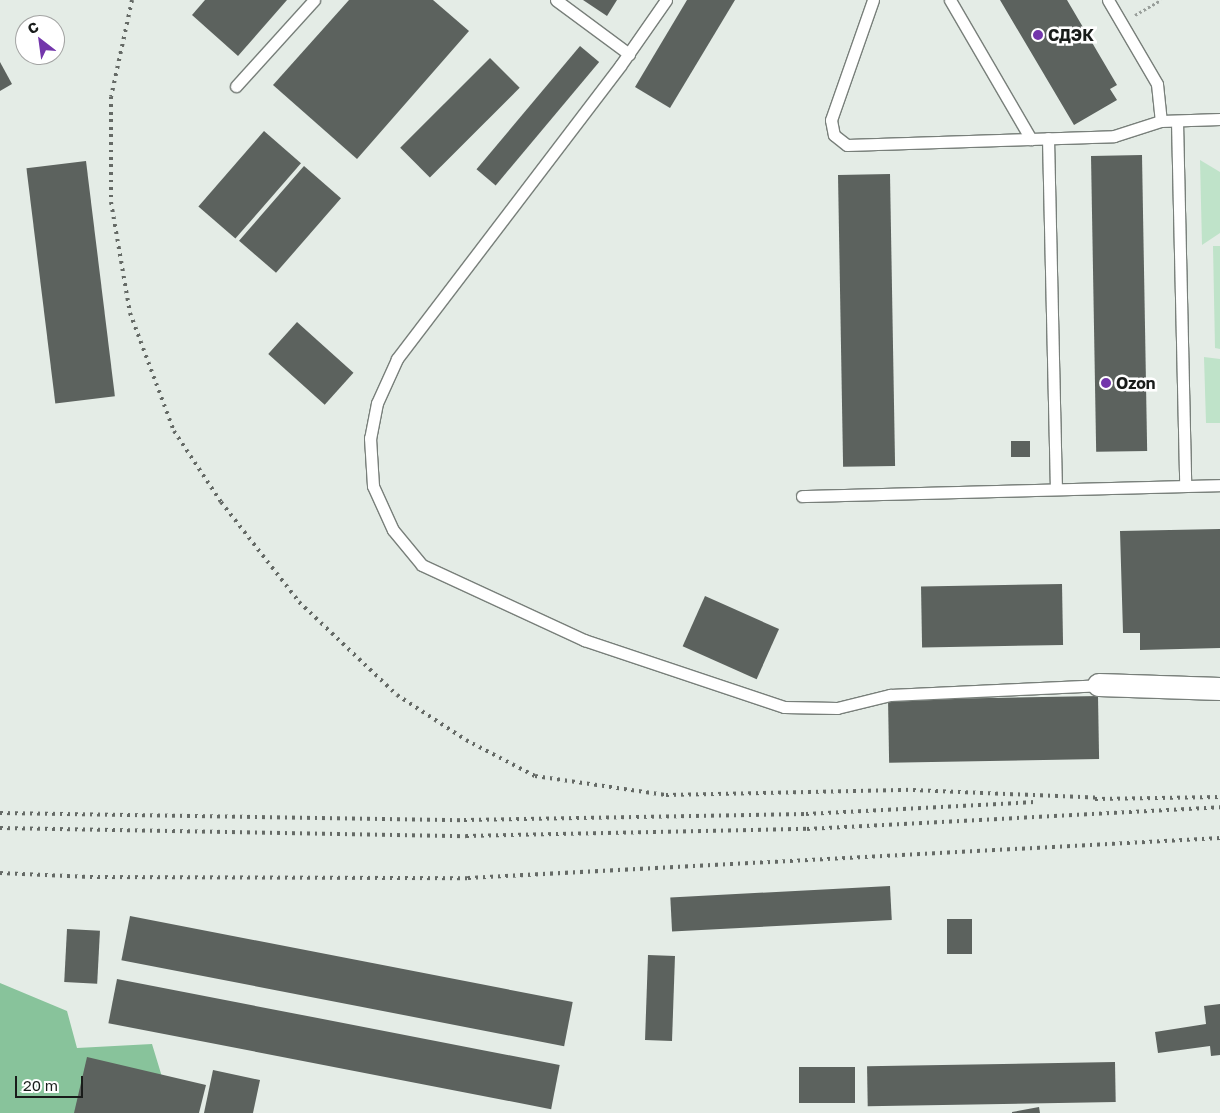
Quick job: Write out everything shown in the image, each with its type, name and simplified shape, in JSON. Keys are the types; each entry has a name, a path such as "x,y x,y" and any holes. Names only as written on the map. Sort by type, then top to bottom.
{"street":[{"path":"1099,685 1220,689"}],"lane":[{"path":"236,86 314,0"},
{"path":"556,0 629,54"},
{"path":"666,0 629,54 397,359 377,403 370,438 373,486 392,530 422,565 584,640 784,707 837,708 890,695 1099,685"},
{"path":"873,0 831,120 840,142 847,146 1114,136 1162,122 1220,119"},
{"path":"950,0 1031,138"},
{"path":"1108,0 1157,84 1162,122"},
{"path":"1177,121 1185,486"},
{"path":"1048,138 1056,490"},
{"path":"802,496 1220,485"}],"path":[{"path":"1121,23 1161,0"}],"green space":[{"path":"1200,160 1220,172 1220,233 1202,245"},
{"path":"1213,246 1220,246 1220,349 1215,348"},
{"path":"1204,357 1220,359 1220,423 1206,423"},
{"path":"0,983 67,1011 77,1048 152,1044 173,1113 0,1113"}],"building":[{"path":"205,0 287,0 238,56 192,15"},
{"path":"349,0 433,0 469,31 357,159 273,85"},
{"path":"583,0 617,0 607,16"},
{"path":"687,0 735,0 670,108 635,87"},
{"path":"1000,0 1067,0 1117,85 1110,89 1117,100 1074,125"},
{"path":"580,46 599,62 496,185 477,169"},
{"path":"490,58 520,88 430,178 400,148"},
{"path":"0,62 12,84 0,91"},
{"path":"264,131 301,163 235,239 198,206"},
{"path":"1142,155 1147,451 1096,452 1091,156"},
{"path":"86,161 115,396 55,404 26,168"},
{"path":"304,166 341,198 276,273 239,241"},
{"path":"890,174 895,466 843,467 838,175"},
{"path":"297,322 353,373 325,405 268,354"},
{"path":"1011,441 1030,441 1030,457 1011,457"},
{"path":"1220,529 1220,648 1140,650 1140,633 1123,633 1120,531"},
{"path":"1062,584 1063,645 922,647 921,586"},
{"path":"705,596 779,629 757,679 683,646"},
{"path":"1098,696 1099,759 889,763 888,700"},
{"path":"890,886 892,920 672,931 670,898"},
{"path":"130,916 573,1002 564,1046 121,960"},
{"path":"947,919 972,919 972,954 947,954"},
{"path":"67,929 100,931 97,984 64,982"},
{"path":"648,955 675,956 672,1041 645,1040"},
{"path":"117,979 560,1065 551,1109 108,1023"},
{"path":"1220,1004 1220,1055 1211,1056 1210,1046 1158,1053 1155,1032 1206,1024 1204,1006"},
{"path":"87,1057 206,1085 199,1113 74,1113"},
{"path":"1115,1062 1116,1102 868,1106 867,1066"},
{"path":"799,1067 855,1067 855,1103 799,1103"},
{"path":"213,1070 260,1080 253,1113 204,1113"},
{"path":"1039,1107 1040,1113 1012,1113 1012,1112"}],"railway":[{"path":"132,0 111,97 111,202 130,313 174,431 221,502 299,602 397,695 466,740 535,776 666,795 913,790 1100,798"},
{"path":"1095,799 1220,797"},
{"path":"0,813 464,820 806,814 1035,802"},
{"path":"0,828 466,836 807,829 1220,807"},
{"path":"0,873 90,877 468,878 1220,838"}],"place":[{"name":"СДЭК","path":"1038,35"},
{"name":"Ozon","path":"1106,383"}]}
